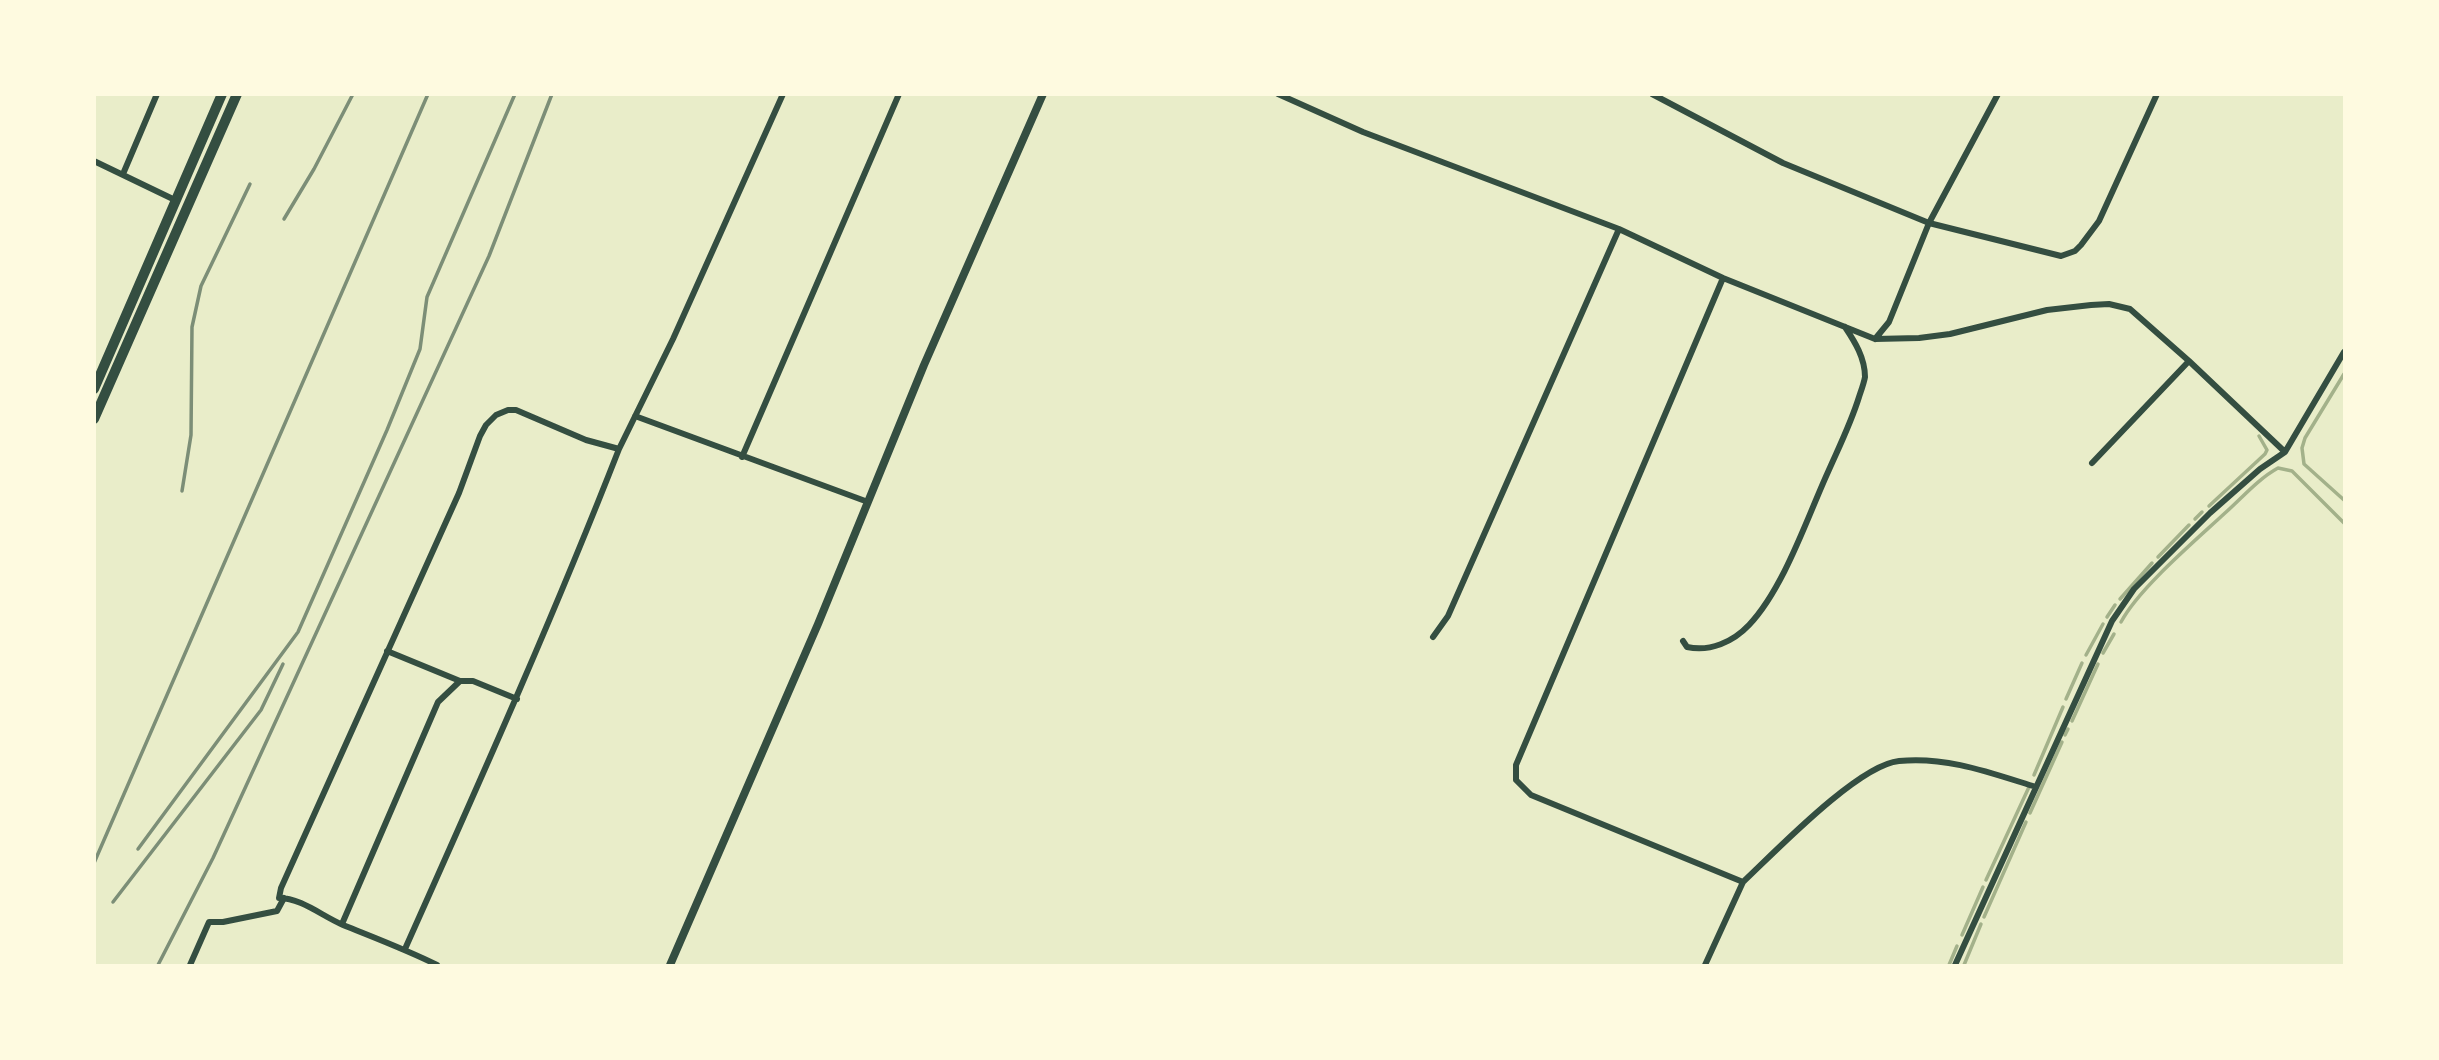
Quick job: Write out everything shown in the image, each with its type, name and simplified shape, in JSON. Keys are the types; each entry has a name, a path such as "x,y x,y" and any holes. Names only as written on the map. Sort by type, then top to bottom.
{"highway":[{"path":"95,385 222,94"},
{"path":"94,419 237,94"}],"main road":[{"path":"670,965 818,624 935,340 1043,94"}],"street":[{"path":"122,174 157,94"},
{"path":"405,949 517,699 619,449 673,339 783,94"},
{"path":"742,457 899,94"},
{"path":"1278,94 1363,132 1619,229 1723,278 1875,338 1919,338 1950,334 2047,310 2109,304 2130,309 2189,360 2286,452"},
{"path":"1652,94 1783,163 1929,223 2061,256 2075,251 2099,221 2157,94"},
{"path":"1875,338 1889,323 1929,223 1998,94"},
{"path":"94,161 176,200"},
{"path":"1433,637 1448,616 1619,229"},
{"path":"1723,278 1522,750 1516,765 1516,780 1531,796 1743,882"},
{"path":"1684,641 1687,647 1696,649 1731,640 1749,625 1762,609 1782,575 1851,421 1865,378 1857,346 1844,326"},
{"path":"1955,965 2112,621 2134,589 2210,513 2260,469 2286,452 2344,352"},
{"path":"2092,463 2189,360"},
{"path":"437,965 292,899 278,898 281,888 459,493 480,436 491,419 508,410 516,410 586,440 619,449"},
{"path":"635,416 868,502"},
{"path":"387,651 460,681 473,681 517,699"},
{"path":"342,924 438,702 460,681"},
{"path":"1705,965 1743,882 1819,812 1874,769 1897,761 1932,761 1968,766 2036,787"},
{"path":"190,965 209,922 223,922 277,911 284,898"}],"waterway":[{"path":"2344,374 2305,438 2302,448 2304,464 2344,500"},
{"path":"2209,506 2265,454 2267,450 2259,436"},
{"path":"2121,622 2141,594 2169,565 2257,483 2278,468 2292,471 2344,523"},
{"path":"2195,519 2202,512"},
{"path":"2158,557 2189,525"},
{"path":"2120,599 2152,563"},
{"path":"2107,617 2115,605"},
{"path":"2086,655 2103,624"},
{"path":"2103,653 2114,634"},
{"path":"2066,699 2082,663"},
{"path":"2072,721 2098,664"},
{"path":"2034,775 2063,707"},
{"path":"2065,735 2068,729"},
{"path":"2030,813 2062,742"},
{"path":"1986,880 2029,787"},
{"path":"1984,917 2026,822"},
{"path":"1962,935 1983,887"},
{"path":"1964,965 1981,924"},
{"path":"1949,965 1957,946"}],"railway":[{"path":"284,219 314,169 353,94"},
{"path":"94,863 428,94"},
{"path":"138,849 298,632 420,349 427,297 515,94"},
{"path":"158,965 213,858 489,256 552,94"},
{"path":"182,491 191,435 192,327 201,286 250,184"},
{"path":"113,902 261,710 283,664"}]}
